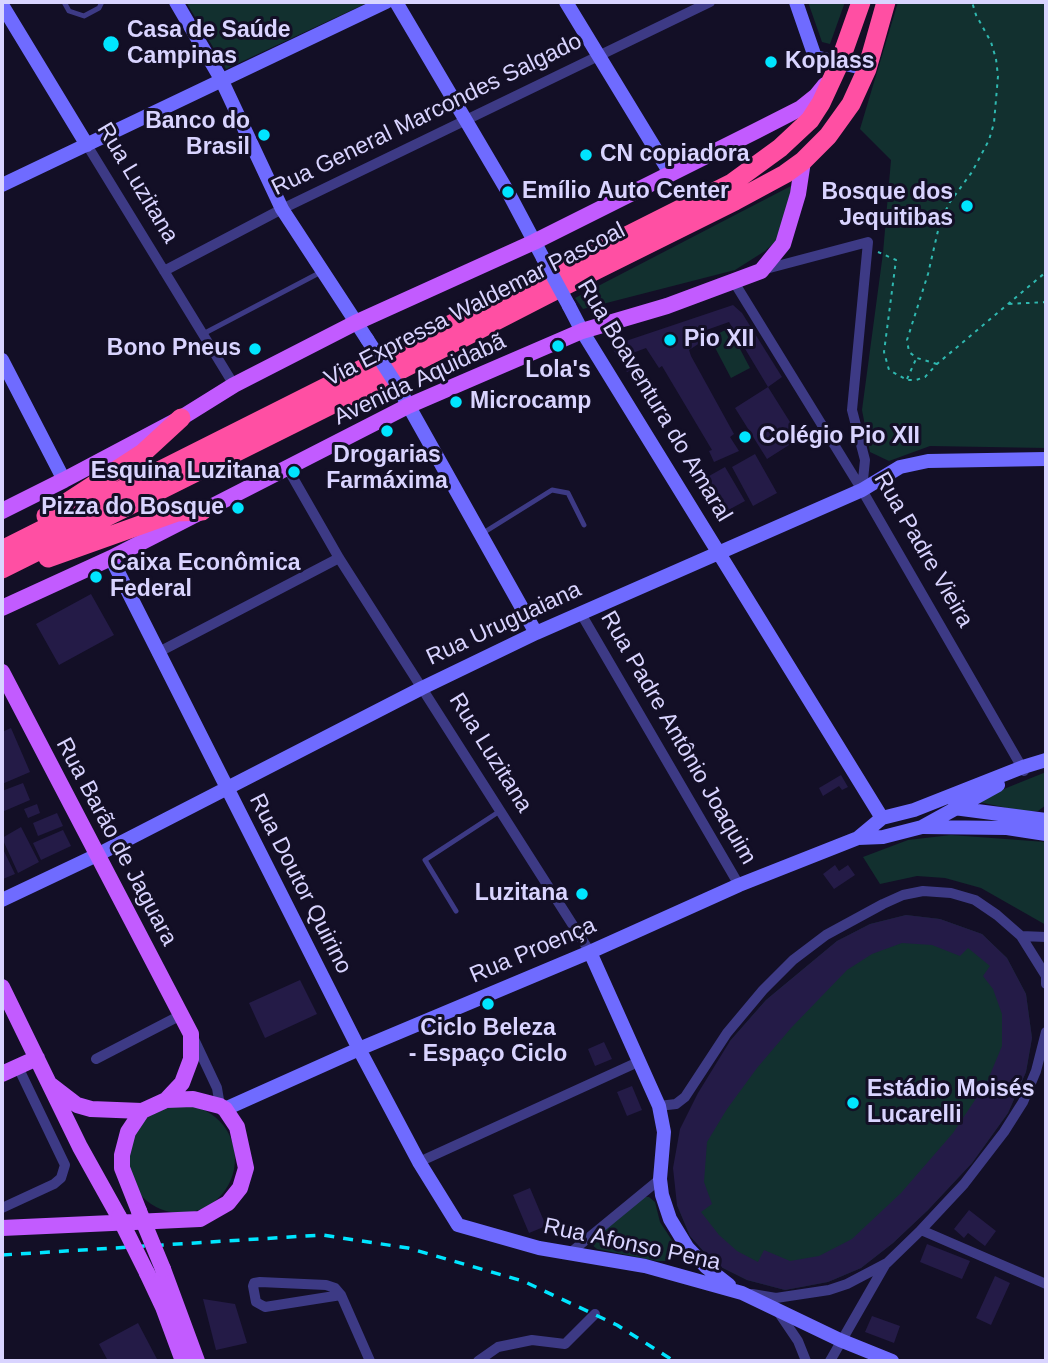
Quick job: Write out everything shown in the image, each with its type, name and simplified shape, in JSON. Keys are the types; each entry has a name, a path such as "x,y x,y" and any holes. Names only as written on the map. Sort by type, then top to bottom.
{"highway":[{"name":"Via Expressa Waldemar Pascoal","path":"10,555 732,183 780,148 810,120 837,68 861,2"},
{"name":"Via Expressa Waldemar Pascoal","path":"10,555 735,201 803,161 828,136 843,115 867,69 886,2"},
{"path":"180,418 143,453 43,518 10,555 33,563 177,512 202,511"}],"main road":[{"path":"176,2 221,79 282,209 398,387 536,633"},
{"path":"2,185 386,2"},
{"name":"Rua Boaventura do Amaral","path":"396,2 582,331 882,818"},
{"path":"566,2 670,173"},
{"path":"796,2 815,57 837,68 867,69"},
{"name":"Rua Luzitana","path":"2,5 87,145"},
{"path":"2,511 64,481 180,418 234,385 355,323 534,242 801,107 816,96 837,68"},
{"name":"Avenida Aquidabã","path":"2,608 110,558 408,406 582,331 761,271 783,244 798,194 803,161"},
{"path":"2,360 64,481"},
{"name":"Rua Uruguaiana","path":"2,900 97,855 422,688 536,633 862,490 900,467 928,461 1046,459"},
{"name":"Rua Doutor Quirino","path":"110,558 359,1049 419,1162 458,1225"},
{"name":"Rua Barão de Jaguara","path":"2,672 191,1034"},
{"name":"Rua Proença","path":"858,838 883,837 922,827 1031,766"},
{"name":"Rua Proença","path":"223,1108 590,953 739,885 858,838 882,818 914,810 1031,766"},
{"path":"954,808 1044,817"},
{"name":"Rua Proença","path":"914,810 954,808"},
{"path":"922,827 1007,828 1046,834"},
{"path":"590,953 659,1106 664,1132 660,1179 670,1219 687,1247 706,1267 742,1293"},
{"path":"2,987 80,1147 118,1217 155,1271 197,1361"},
{"path":"51,1085 77,1105 91,1109 142,1111 166,1100 176,1091 191,1059 191,1034"},
{"path":"2,1074 37,1058"},
{"path":"2,1228 200,1219 228,1203 240,1188 246,1168 237,1127 223,1108 193,1099 166,1100"},
{"path":"142,1111 128,1132 122,1155 122,1168 139,1211 163,1307 183,1361"},
{"name":"Rua Afonso Pena","path":"458,1225 539,1248 645,1266 742,1293 840,1340 892,1361"}],"street":[{"name":"Rua General Marcondes Salgado","path":"164,271 282,209 710,2"},
{"name":"Rua Luzitana","path":"87,145 234,385"},
{"path":"761,271 868,242 852,410 865,460 862,490"},
{"name":"Rua Padre Vieira","path":"734,282 1031,766"},
{"name":"Rua Luzitana","path":"288,469 339,558 590,953"},
{"path":"157,653 339,558"},
{"name":"Rua Padre Antônio Joaquim","path":"580,612 739,885"},
{"path":"659,1106 676,1104 685,1097 727,1033 763,990 793,960 826,935 903,895 923,891 951,892 975,900 1021,936 1046,976 1046,984"},
{"path":"1021,936 1046,937"},
{"path":"96,1059 181,1015"},
{"path":"830,1361 887,1263 964,1184 1004,1132 1023,1102 1036,1071 1046,1032"},
{"path":"191,1034 217,1088 223,1108"},
{"path":"419,1162 638,1062"},
{"path":"2,1208 54,1184 64,1171 65,1165 18,1067"},
{"path":"570,1253 660,1179"},
{"path":"921,1230 1046,1284"},
{"path":"742,1293 776,1298 828,1290 847,1284 887,1263"},
{"path":"341,1295 265,1307 256,1302 253,1286 257,1282 326,1285 335,1288 341,1295 370,1361"},
{"path":"778,1310 798,1341 806,1361"},
{"path":"478,1361 498,1347 532,1340 565,1344 595,1314"}],"lane":[{"path":"64,2 69,11 84,16 99,8 102,2"},
{"path":"203,334 322,271"},
{"path":"481,534 552,490 568,493 584,525"},
{"path":"456,911 425,860 500,811"}],"path":[{"path":"937,364 916,358 909,352 907,340 928,274 940,222 950,202 972,172 989,140 994,123 998,76 996,59 972,2"},
{"path":"883,253 896,260 884,352 889,370 907,380 925,377 1046,272"},
{"path":"1008,304 1046,302"},
{"path":"907,380 916,358"}],"green space":[{"path":"186,2 369,2 226,69"},
{"path":"808,2 845,2 830,44 822,42"},
{"name":"Bosque dos Jequitibas","path":"898,2 1046,2 1046,448 930,446 889,461 870,452 862,410 883,253 891,160 860,129"},
{"path":"791,186 795,191 778,239 765,251 735,270 583,309 575,298"},
{"path":"729,328 750,368 731,378 710,338"},
{"path":"1046,772 1046,805 1038,811 1026,812 974,801"},
{"path":"951,835 1046,842 1046,925 981,888 945,878 917,876 880,884 863,857 908,840"},
{"name":"Estádio Moisés Lucarelli","path":"906,915 940,919 982,934 1007,958 1026,994 1032,1038 1026,1072 1008,1113 972,1163 928,1210 861,1268 828,1282 785,1290 747,1280 715,1264 690,1236 677,1205 730,1041 766,1000 837,941 870,924"},
{"path":"181,1105 202,1109 219,1121 231,1138 235,1159 231,1180 219,1197 202,1209 181,1213 160,1209 143,1197 131,1180 127,1159 131,1138 143,1121 160,1109"},
{"path":"641,1197 649,1197 655,1202 660,1222 677,1248 676,1256 669,1261 597,1249 592,1245 592,1239"}],"building":[{"path":"733,305 742,313 782,377 768,387 729,322 698,333 703,341 689,350 691,356 734,434 730,437 739,451 714,462 709,451 712,450 662,366 659,368 646,348 630,354 639,366 627,372 611,346"},
{"path":"768,387 800,438 767,459 735,408"},
{"path":"755,454 777,493 753,506 732,467"},
{"path":"725,467 745,501 721,514 702,480"},
{"path":"91,594 114,635 59,665 36,624"},
{"path":"11,728 30,772 2,784 2,732"},
{"path":"841,775 848,787 842,790 839,786 823,796 819,788"},
{"path":"23,783 30,800 2,812 2,791"},
{"path":"37,804 40,813 28,818 24,809"},
{"path":"57,813 63,826 38,836 33,823"},
{"path":"21,827 39,862 18,873 2,838"},
{"path":"63,830 71,846 41,860 33,843"},
{"path":"2,847 15,874 3,879 2,876"},
{"path":"835,865 839,871 848,865 855,875 834,889 823,874"},
{"name":"Estádio Moisés Lucarelli","path":"906,915 940,919 982,934 1007,958 1026,994 1032,1038 1026,1072 1008,1113 972,1163 928,1210 861,1268 828,1282 785,1290 747,1280 715,1264 690,1236 677,1205 673,1168 680,1129 698,1093 730,1041 766,1000 837,941 870,924","holes":["902,943 932,945 960,956 968,948 990,966 983,976 993,989 1002,1014 1002,1046 987,1082 953,1133 901,1193 852,1239 819,1256 790,1261 764,1250 758,1262 737,1251 719,1235 701,1212 712,1204 704,1182 707,1142 727,1109 791,1028 847,970 872,954"]},
{"path":"300,980 317,1014 265,1038 249,1003"},
{"path":"604,1042 612,1059 595,1066 588,1049"},
{"path":"632,1086 642,1110 627,1116 617,1092"},
{"path":"530,1188 546,1226 529,1233 513,1195"},
{"path":"969,1210 996,1231 985,1246 968,1233 964,1238 954,1229"},
{"path":"927,1244 970,1261 962,1279 920,1262"},
{"path":"995,1276 1010,1283 991,1325 976,1318"},
{"path":"203,1299 235,1304 247,1343 216,1350"},
{"path":"872,1316 900,1326 894,1343 865,1332"},
{"path":"138,1323 158,1361 108,1361 99,1344"}],"railway":[{"path":"2,1255 322,1235 408,1248 523,1281 617,1325 674,1361"}],"place":[{"name":"Casa de Saúde Campinas","path":"111,44"},
{"name":"Koplass","path":"771,62"},
{"name":"Banco do Brasil","path":"264,135"},
{"name":"CN copiadora","path":"586,155"},
{"name":"Emílio Auto Center","path":"508,192"},
{"name":"Bosque dos Jequitibas","path":"967,206"},
{"name":"Pio XII","path":"670,340"},
{"name":"Lola's","path":"558,346"},
{"name":"Bono Pneus","path":"255,349"},
{"name":"Microcamp","path":"456,402"},
{"name":"Drogarias Farmáxima","path":"387,431"},
{"name":"Colégio Pio XII","path":"745,437"},
{"name":"Esquina Luzitana","path":"294,472"},
{"name":"Pizza do Bosque","path":"238,508"},
{"name":"Caixa Econômica Federal","path":"96,577"},
{"name":"Luzitana","path":"582,894"},
{"name":"Ciclo Beleza - Espaço Ciclo","path":"488,1004"},
{"name":"Estádio Moisés Lucarelli","path":"853,1103"}]}
